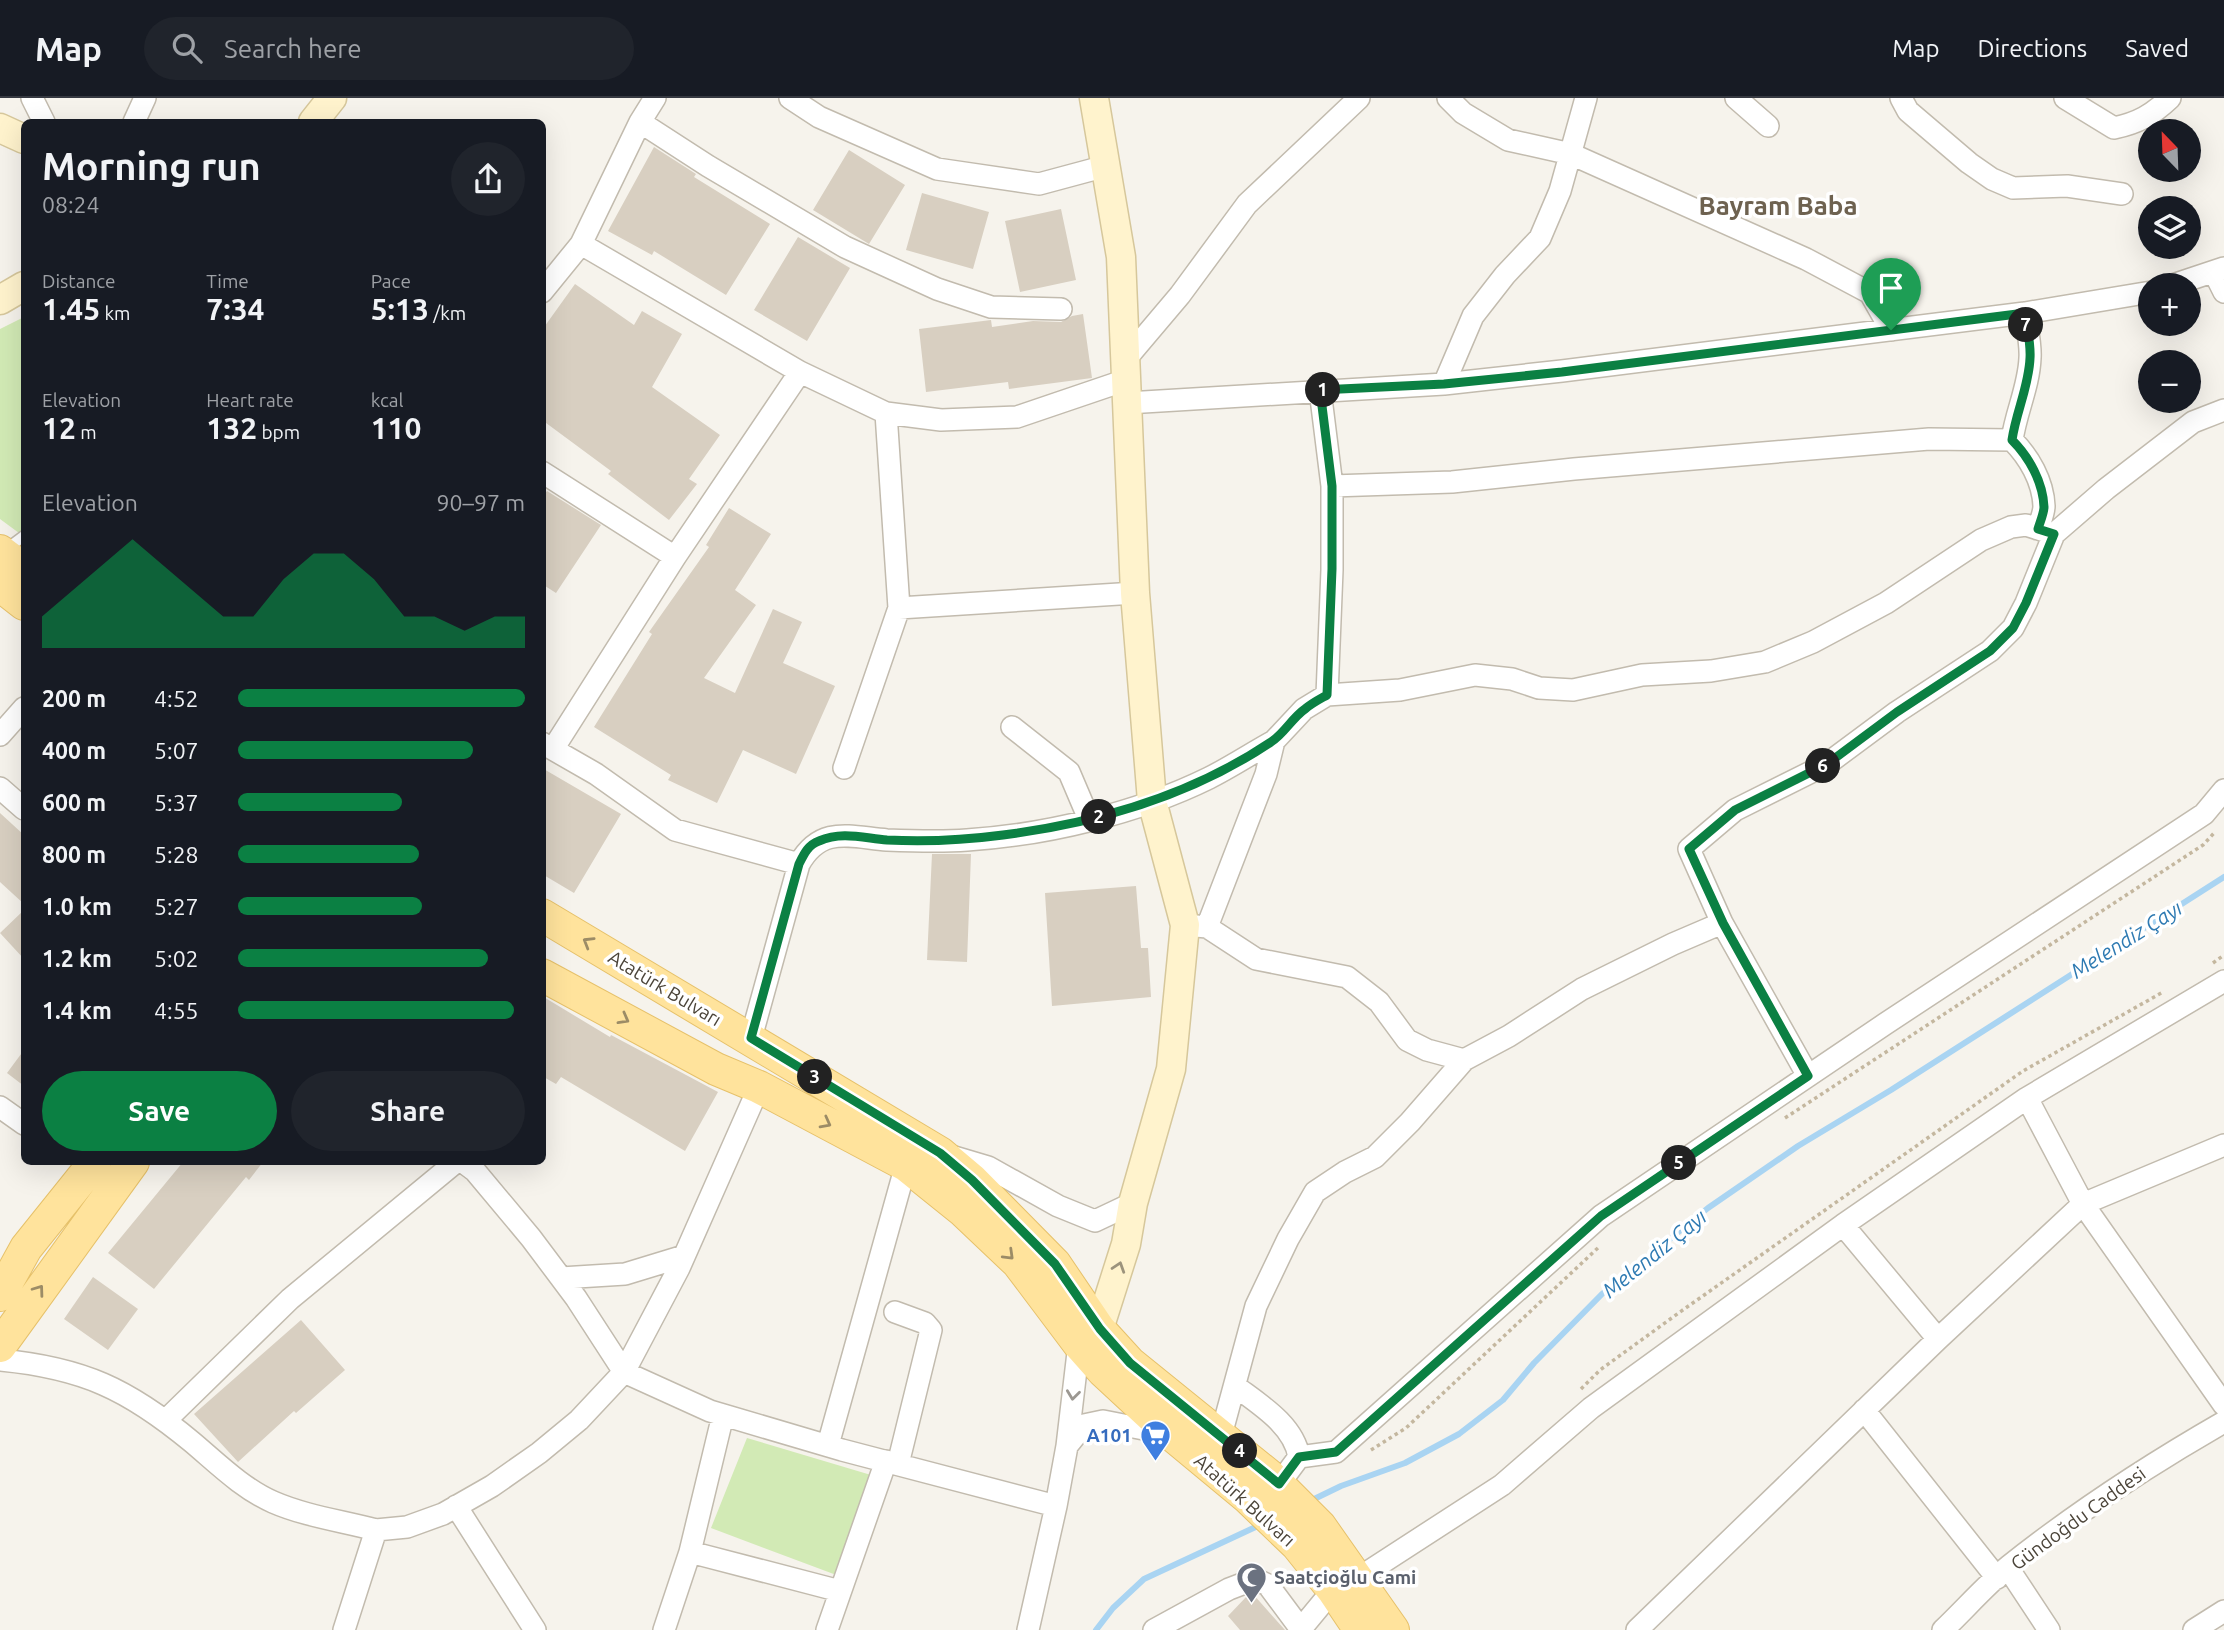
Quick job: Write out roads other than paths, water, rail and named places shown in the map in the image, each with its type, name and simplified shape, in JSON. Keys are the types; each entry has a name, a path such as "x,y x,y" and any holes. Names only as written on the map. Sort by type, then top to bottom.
{"main road":[{"path":"0,585 21,602"},
{"name":"Atatürk Bulvarı","path":"546,917 940,1153 972,1180 1055,1264 1089,1336 1102,1371 1172,1435 1248,1498 1308,1535"},
{"name":"Atatürk Bulvarı","path":"546,977 716,1069 759,1087 906,1165 962,1210 1018,1262 1089,1336 1130,1363 1275,1481 1308,1535 1345,1585 1393,1630"},
{"path":"0,1294 26,1248 89,1165"},
{"path":"0,1346 131,1165"},
{"name":"Atatürk Bulvarı","path":"1345,1585 1360,1630"}],"street":[{"path":"32,98 42,119"},
{"path":"135,119 145,98"},
{"path":"315,119 332,98"},
{"path":"546,287 581,244 640,122 655,98"},
{"path":"790,98 819,117 937,169 1039,184 1106,166"},
{"path":"1094,98 1121,257 1135,593 1152,801 1196,926 1256,959 1347,977 1379,1002 1408,1040 1464,1060"},
{"path":"1126,381 1181,295 1247,204 1359,98"},
{"path":"1448,98 1463,113 1508,140 1571,154 1806,259 1870,293 1891,330"},
{"path":"1444,384 1473,316 1505,275 1540,239 1560,191 1586,98"},
{"path":"1737,98 1768,126"},
{"path":"1901,98 1908,111 1969,163 2002,184 2013,188 2067,186 2122,194"},
{"path":"2065,98 2114,128 2150,116 2170,98"},
{"path":"640,122 708,166 845,247 937,289 991,307 1061,309"},
{"path":"0,128 21,138"},
{"path":"581,244 800,372 886,413 941,420 1017,417 1126,381 1320,390 1444,384 1562,372 2025,313 2138,294"},
{"path":"2201,276 2219,270 2224,292"},
{"path":"0,300 21,288"},
{"path":"2012,440 2016,414 2028,380 2031,355 2025,313"},
{"path":"799,864 675,830 596,774 548,746 800,372"},
{"path":"1320,390 1332,486 1327,695"},
{"path":"2046,531 2193,422 2224,410"},
{"path":"844,768 899,608 886,413"},
{"path":"1332,486 1452,482 1929,439 2012,440 2025,453 2038,480 2046,531 2026,603 2013,628 1990,651 1897,712 1827,764 1735,810 1689,849 1723,923 1808,1076"},
{"path":"546,475 675,556"},
{"path":"751,1038 799,864 807,848 819,841 844,834 887,840 967,840 1049,829 1152,801 1208,778 1274,741 1304,709 1327,695 1400,690 1475,675 1512,678 1539,688 1573,691 1642,675 1711,671 1765,662 1813,642 1886,603 1981,540 2011,527 2026,525 2046,531"},
{"path":"899,608 1135,593"},
{"path":"0,735 21,711"},
{"path":"1012,727 1069,772 1089,819"},
{"path":"1028,1630 1056,1506 1089,1336 1126,1244 1133,1203 1171,1069 1196,926 1266,774 1274,741"},
{"path":"0,788 21,806"},
{"path":"1275,1481 1299,1457 1336,1452 1601,1216 2204,814 2224,790"},
{"path":"1221,1436 1256,1306 1288,1239 1315,1192 1345,1172 1375,1157 1410,1122 1464,1060 1508,1036 1582,989 1673,944 1723,923"},
{"path":"1154,1630 1229,1589 1255,1579 1268,1585 1300,1629 1345,1585 1502,1485 1591,1408 1843,1225 2027,1098 2224,981"},
{"path":"0,1360 41,1364 88,1377 130,1395 166,1420 245,1485 272,1502 376,1530 407,1527 456,1506 492,1486 539,1453 579,1420 624,1372 684,1256 759,1087"},
{"path":"2027,1098 2083,1204 2224,1405"},
{"path":"0,1107 21,1122"},
{"path":"1637,1630 1938,1339 2083,1204 2224,1145"},
{"path":"940,1153 988,1167 1058,1206 1095,1221 1133,1203"},
{"path":"166,1420 290,1299 452,1165"},
{"path":"467,1165 475,1171 561,1278 624,1372 723,1415 828,1446 1056,1506"},
{"path":"828,1446 906,1165"},
{"path":"1843,1225 1938,1339"},
{"path":"561,1278 625,1274 684,1256"},
{"path":"827,1630 892,1463 931,1329 925,1323 895,1312"},
{"path":"1235,1386 1271,1413 1297,1444 1299,1457"},
{"path":"1864,1410 2049,1630"},
{"path":"664,1630 690,1552 723,1415"},
{"path":"1067,1446 1084,1425 1103,1421 1172,1435"},
{"name":"Gündoğdu Caddesi","path":"1943,1630 2003,1573 2096,1502 2173,1451 2224,1422"},
{"path":"456,1506 535,1630"},
{"path":"344,1630 376,1530"},
{"path":"690,1552 840,1591"},
{"path":"2194,1630 2224,1611"}],"waterway":[{"name":"Melendiz Çayı","path":"1310,1501 1341,1486 1405,1463 1459,1434 1503,1400 1534,1363 1602,1294 1708,1208 1798,1146 1891,1090 2224,877"},
{"name":"Melendiz Çayı","path":"1096,1630 1113,1608 1144,1579 1262,1524"}],"place":[{"name":"A101","path":"1155,1462"},
{"name":"Saatçioğlu Cami","path":"1251,1604"}],"district":[{"name":"Bayram Baba","path":"1778,205"}]}
